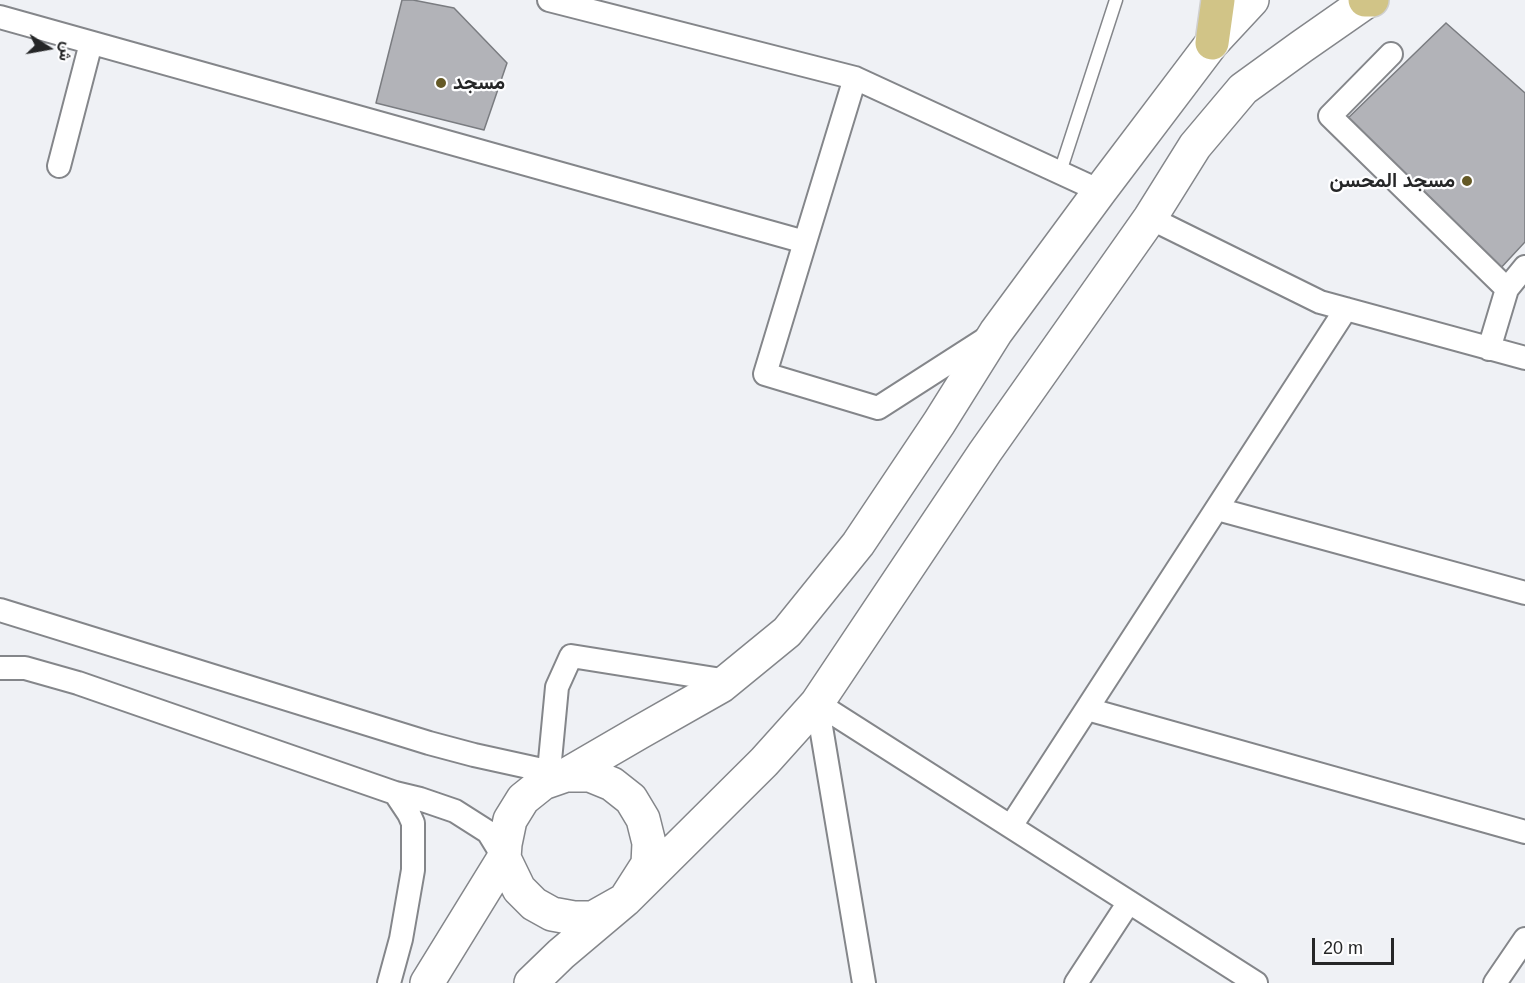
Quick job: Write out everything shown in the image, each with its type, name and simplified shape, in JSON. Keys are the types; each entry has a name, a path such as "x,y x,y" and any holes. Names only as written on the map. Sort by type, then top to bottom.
{"main road":[{"path":"1212,43 1218,0"},
{"path":"1366,0 1372,0"}],"street":[{"path":"549,0 855,78 1100,190"},
{"path":"427,983 504,858 510,820 523,799 557,773 640,732 722,686 787,632 858,544 939,423 996,332 1100,190 1212,43 1252,0"},
{"path":"531,983 561,954 625,900 764,762 817,703 985,452 1150,218 1195,147 1243,89 1366,0"},
{"path":"0,17 805,242"},
{"path":"59,166 91,43"},
{"path":"1391,54 1330,116 1506,289"},
{"path":"855,78 765,374 878,408 996,332"},
{"path":"1150,218 1320,302 1525,358"},
{"path":"1490,348 1506,289 1525,267"},
{"path":"1011,826 1346,309"},
{"path":"1217,509 1525,593"},
{"path":"0,610 429,743 557,773 590,775 612,784 631,799 644,819 649,843 648,864 625,900 593,918 574,918 552,914 534,904 519,889 488,832 455,811 395,793 78,683 25,668 0,668"},
{"path":"557,773 557,687 571,656 728,681"},
{"path":"817,703 1256,983"},
{"path":"817,703 864,983"},
{"path":"1087,709 1525,832"},
{"path":"389,983 401,939 413,870 413,823 395,793"},
{"path":"1076,983 1129,902"},
{"path":"1495,983 1525,939"}],"lane":[{"path":"1060,172 1116,0"}],"building":[{"name":"مسجد","path":"402,0 454,8 507,63 484,130 376,103"},
{"name":"مسجد المحسن","path":"1446,23 1525,93 1525,242 1498,271 1346,120"}],"place":[{"name":"مسجد","path":"441,83"},
{"name":"مسجد المحسن","path":"1467,181"}]}
